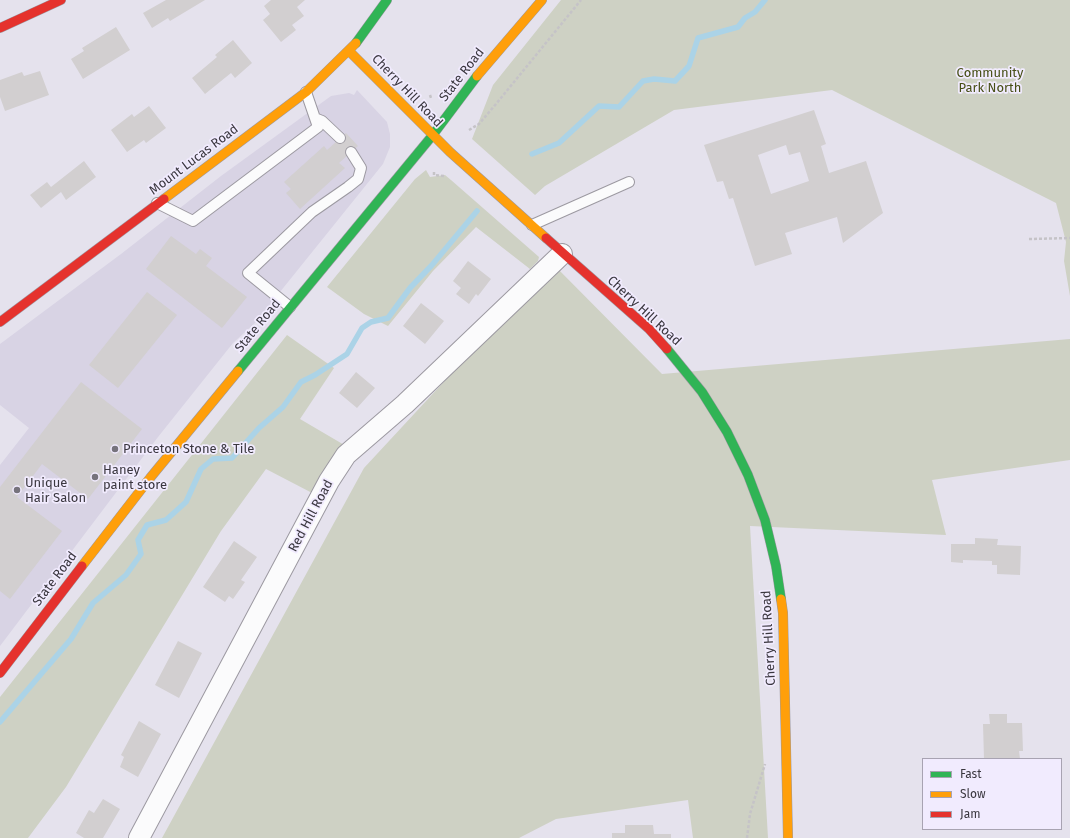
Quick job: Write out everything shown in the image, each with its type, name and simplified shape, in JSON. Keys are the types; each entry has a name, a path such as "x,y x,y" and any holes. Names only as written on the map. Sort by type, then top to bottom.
{"main road":[{"name":"Mount Lucas Road","path":"0,322 306,92 349,51 387,0"},
{"name":"State Road","path":"0,673 150,478 432,136 488,63 542,0"},
{"path":"0,28 55,1"},
{"name":"Cherry Hill Road","path":"349,51 432,136 562,254 649,329 677,360 702,392 727,432 748,475 767,527 776,566 783,613 788,838"}],"street":[{"name":"Red Hill Road","path":"139,838 329,481 346,456 405,404 562,254"}],"lane":[{"path":"157,203 193,221 318,127 317,120 306,92"},
{"path":"317,120 322,121 340,138"},
{"path":"290,307 248,274 312,212 348,187 358,178 361,168 351,152"},
{"path":"532,226 629,182"}],"path":[{"path":"468,130 479,124 581,0"},
{"path":"1029,239 1070,238"},
{"path":"747,838 750,814 765,762"}],"shaded area":[{"path":"357,90 387,122 390,134 390,147 383,164 255,323 233,343 158,437 0,646 0,465 29,428 0,405 0,344 121,254 221,176 331,96 349,93 354,95"}],"green space":[{"name":"Community Park North","path":"561,0 1070,0 1070,296 1064,261 1066,242 1056,203 832,90 674,110 545,186 535,195 472,139 493,85"},
{"path":"426,170 430,177 445,175 539,257 538,261 530,269 476,227 433,271 388,326 364,314 327,287 415,179"},
{"path":"553,264 662,374 1070,339 1070,460 932,480 946,535 750,526 768,838 693,838 688,800 556,819 519,838 162,838 364,468"},
{"path":"287,335 334,368 300,419 346,446 316,495 266,469 221,531 66,787 28,838 0,838 0,697"}],"building":[{"path":"166,0 205,0 170,21 168,18 152,28 143,13"},
{"path":"271,0 305,0 297,7 304,16 292,25 296,30 281,42 263,20 270,14 264,6"},
{"path":"116,27 130,50 83,79 71,59 84,51 82,48"},
{"path":"233,40 252,63 235,78 231,73 205,94 192,78 217,57 215,55"},
{"path":"40,71 49,95 5,111 0,97 0,80 22,72 24,76"},
{"path":"149,106 166,128 146,143 144,140 127,152 111,130 132,114 134,117"},
{"path":"814,110 826,144 821,146 829,173 866,161 883,213 843,243 837,217 785,233 792,254 755,266 733,198 729,199 723,181 717,182 704,145","holes":["786,145 789,155 800,152 809,181 771,194 758,155"]},
{"path":"346,133 358,146 339,163 345,168 300,209 286,193 291,189 284,182 324,146 327,150"},
{"path":"84,161 96,177 66,200 61,192 41,208 30,195 47,182 51,187"},
{"path":"171,236 196,254 200,249 212,258 206,266 247,297 222,328 146,269"},
{"path":"468,261 491,279 478,296 476,294 469,304 456,294 461,288 453,281"},
{"path":"147,292 177,315 118,388 89,365"},
{"path":"421,303 444,321 425,344 403,326"},
{"path":"356,372 375,388 357,408 339,393"},
{"path":"81,382 142,429 88,499 42,464 17,497 62,531 10,599 0,591 0,487"},
{"path":"975,538 998,539 997,545 1021,546 1020,575 997,574 997,565 992,565 992,561 963,560 963,563 951,562 951,544 975,544"},
{"path":"234,541 257,557 241,580 245,582 233,599 229,596 225,602 203,587"},
{"path":"178,641 202,653 179,698 155,685"},
{"path":"989,714 1007,714 1007,723 1022,723 1023,751 1019,751 1020,758 984,758 983,724 990,724"},
{"path":"139,721 161,734 138,777 120,767 124,757 121,755"},
{"path":"103,799 120,809 103,838 84,838 76,833 89,810 94,813"},
{"path":"625,825 653,825 654,834 671,834 671,838 612,838 612,833 625,833"}],"waterway":[{"path":"532,154 559,143 599,106 619,107 643,81 654,79 675,81 689,66 698,38 738,27 745,18 755,12 765,0"},
{"path":"0,722 71,639 93,603 126,575 141,554 138,540 147,525 166,520 186,502 201,469 213,459 232,458 259,428 283,407 301,382 315,375 347,354 362,328 371,322 388,318 410,288 432,265 477,211"}],"traffic: fast":[{"path":"356,43 387,0"},
{"path":"238,371 432,136 477,76"},
{"path":"667,349 702,392 727,432 748,475 765,520 776,566 781,599"}],"traffic: slow":[{"path":"477,76 542,0"},
{"path":"164,199 306,92 356,43"},
{"path":"349,51 450,152 546,238"},
{"path":"82,566 150,478 238,371"},
{"path":"781,599 783,613 788,838"}],"traffic: jam":[{"path":"0,28 61,0"},
{"path":"0,322 164,199"},
{"path":"546,238 649,329 667,349"},
{"path":"0,673 82,566"}],"place":[{"name":"Princeton Stone & Tile","path":"115,449"},
{"name":"Haney paint store","path":"95,477"},
{"name":"Unique Hair Salon","path":"17,490"}]}
